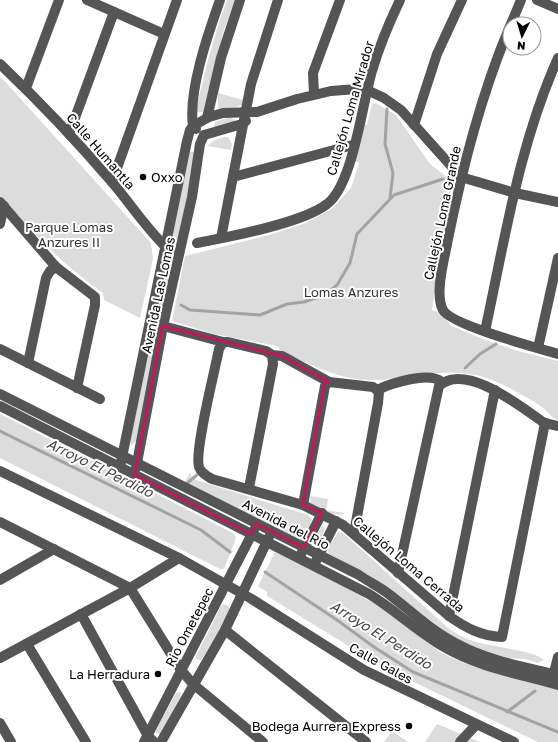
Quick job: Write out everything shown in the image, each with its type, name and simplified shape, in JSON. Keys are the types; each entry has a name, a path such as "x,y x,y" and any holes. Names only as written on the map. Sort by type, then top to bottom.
{"street":[{"path":"26,88 59,0"},
{"path":"87,0 164,34"},
{"path":"112,182 177,0"},
{"name":"Avenida Las Lomas","path":"120,467 187,141 190,130 193,126 192,116 194,94 210,30 220,0"},
{"path":"207,118 221,58 240,0"},
{"path":"221,238 244,112 258,56 278,0"},
{"path":"314,94 313,72 340,0"},
{"name":"Callejón Loma Mirador","path":"197,243 297,219 327,204 334,198 344,182 367,90 380,48 400,0"},
{"path":"414,125 437,54 462,0"},
{"name":"Callejón Loma Grande","path":"514,16 521,0"},
{"path":"537,0 558,10"},
{"path":"69,134 114,12"},
{"name":"Callejón Loma Grande","path":"502,46 484,94 461,177 440,282 440,302 443,310 449,317 485,331 558,354"},
{"path":"485,331 515,193 532,126 546,86 558,58"},
{"name":"Calle Humantla","path":"0,64 26,88 69,134 112,182 166,248 179,259"},
{"path":"257,112 242,124 204,135 193,126 207,118 223,113 257,112 314,94 345,89 367,90 392,103 461,177 515,193 558,202"},
{"name":"Avenida Las Lomas","path":"135,475 164,326 192,197 200,144 204,135"},
{"path":"233,177 353,145"},
{"path":"0,224 2,204"},
{"path":"2,204 56,267 95,297 95,305 77,388"},
{"path":"538,348 558,258"},
{"path":"28,363 46,278 50,271 56,267"},
{"path":"164,326 223,342 266,351 272,355 282,356 329,382 373,387 379,392 354,533"},
{"name":"Callejón Loma Cerrada","path":"223,342 219,349 199,449 199,468 204,474 212,479 249,488 302,505 322,513 336,521 354,533 449,616 476,632 502,637 544,423"},
{"path":"0,349 100,399"},
{"path":"249,488 273,364 272,355"},
{"path":"377,390 387,385 427,377 437,378 442,382"},
{"path":"398,573 437,391 442,382 451,380 466,381 495,390 509,397 544,423 558,426"},
{"path":"302,505 325,386 329,382"},
{"path":"449,616 495,390"},
{"name":"Avenida del Río","path":"0,394 272,532 301,553 316,560 387,605 422,633 461,656 555,679"},
{"name":"Avenida del Río","path":"0,406 120,467 250,537 265,544 301,553"},
{"name":"Calle Gales","path":"0,471 179,558 226,584 364,670 514,742"},
{"path":"301,553 322,513"},
{"path":"316,560 336,521"},
{"path":"0,522 130,588 181,670 193,684 263,742"},
{"name":"Rio Ometepec","path":"148,740 181,670 257,524"},
{"path":"161,742 225,630 272,532"},
{"path":"0,580 54,549"},
{"path":"0,658 130,588 179,558"},
{"path":"81,614 148,740"},
{"path":"225,630 366,742"},
{"path":"27,644 86,742"},
{"path":"555,679 558,657"},
{"path":"0,724 11,742"},
{"path":"460,742 476,724"}],"highlighted area":[{"path":"163,326 282,356 329,382 325,383 303,505 322,513 304,548 257,524 251,534 135,475"}],"green space":[{"path":"227,0 235,0 224,30 203,112 197,112 203,79"},
{"name":"Parque Lomas Anzures II","path":"0,76 151,243 153,259 140,318 104,300 103,293 48,248 0,196"},
{"path":"218,93 243,100 242,105 218,109"},
{"name":"Lomas Anzures","path":"376,103 396,115 430,164 453,182 432,310 438,312 452,326 485,340 518,351 558,361 558,420 553,418 542,407 510,388 476,375 443,373 410,375 383,380 352,378 328,372 281,351 277,346 214,334 172,321 185,256 269,235 306,223 333,208 351,188 359,163 355,161 364,124 367,125 372,104"},
{"path":"230,117 235,120 232,124 216,128 214,126 215,122"},
{"path":"228,137 232,144 231,150 207,146 215,140"},
{"path":"190,152 194,152 195,155 178,243 174,247 170,244"},
{"path":"170,267 170,279 136,441 132,445 130,442 165,274 166,270"},
{"path":"0,414 233,533 236,537 235,541 224,569 220,569 0,458"},
{"path":"190,473 192,478 196,480 308,515 312,520 304,540 300,541 185,482"},
{"path":"310,496 328,499 326,510 345,513 338,515 333,514 311,504"},
{"path":"322,526 325,528 321,539 317,542 316,537"},
{"path":"338,532 343,533 451,630 476,642 522,651 544,660 538,663 526,659 503,658 462,643 368,575 329,554 327,550"},
{"path":"275,552 295,560 397,616 421,638 443,654 464,663 558,690 558,742 538,742 383,667 267,596 267,592 258,586"},
{"path":"224,604 229,606 230,611 201,661 195,658 221,606"},
{"path":"181,692 180,698 162,734 156,733 156,730 176,693"},
{"path":"437,724 480,742 425,742"},
{"path":"392,731 408,742 384,742"}],"waterway":[{"path":"387,109 385,144 393,173 390,198"},
{"path":"181,305 190,310 260,315 287,304 304,302 325,295 337,285 350,263 357,234 394,195 443,179"},
{"path":"465,368 480,354 496,344"},
{"name":"Arroyo El Perdido","path":"0,431 201,530 230,552"},
{"path":"186,484 197,475"},
{"name":"Arroyo El Perdido","path":"265,572 413,672 558,732"},
{"path":"507,712 535,691"}],"place":[{"name":"Oxxo","path":"143,177"},
{"name":"La Herradura","path":"158,674"},
{"name":"Bodega Aurrera Express","path":"409,726"}]}
